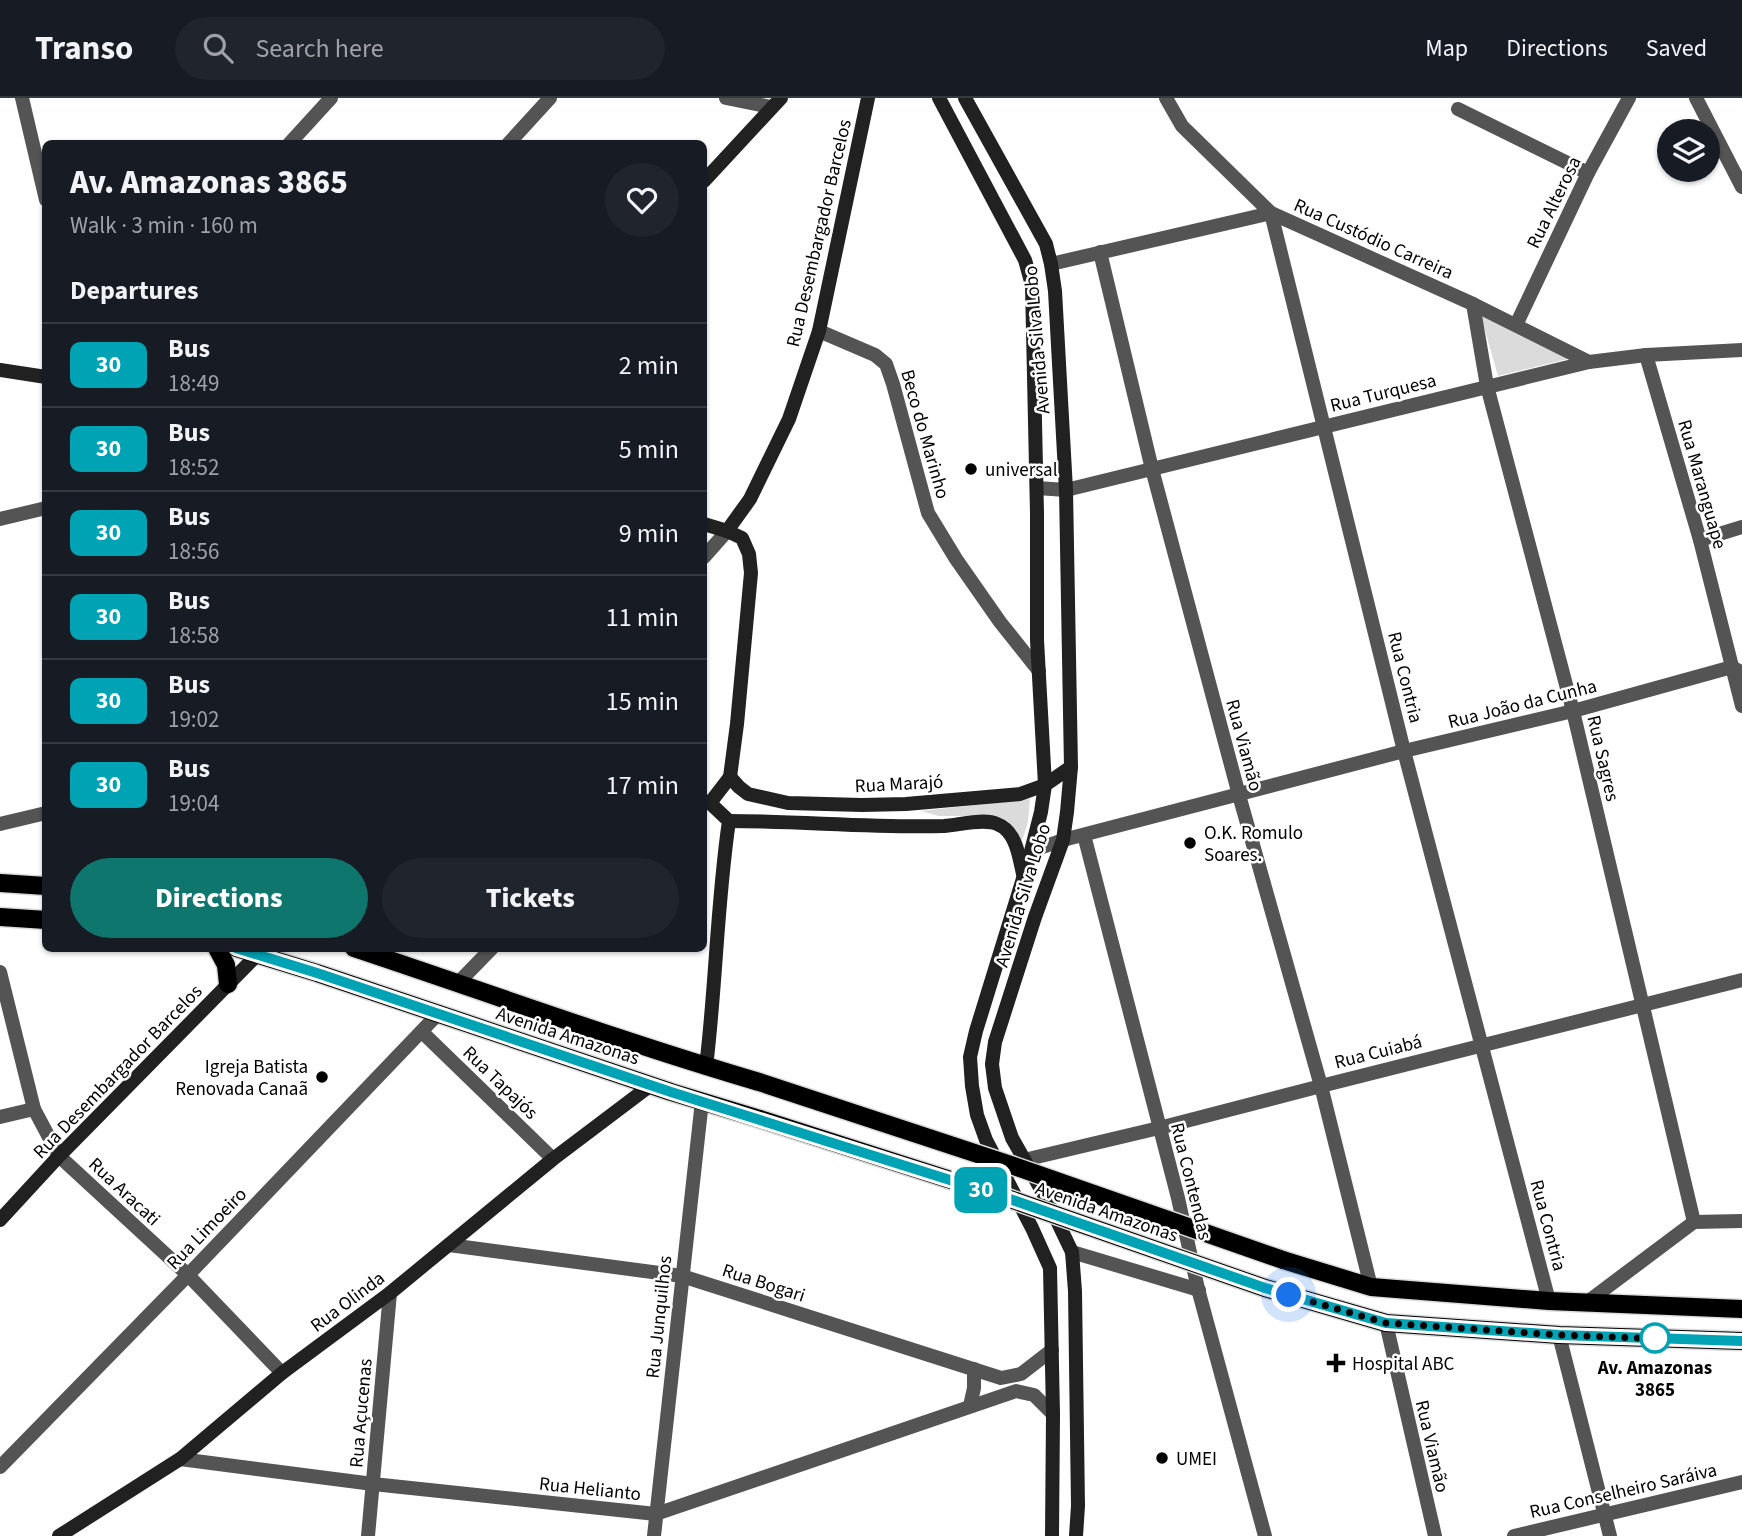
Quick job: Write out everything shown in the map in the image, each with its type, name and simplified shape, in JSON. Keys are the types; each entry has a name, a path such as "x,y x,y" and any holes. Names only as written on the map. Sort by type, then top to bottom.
{"main road":[{"path":"0,883 42,886"},
{"path":"0,917 42,920"},
{"path":"219,952 226,965 228,984"},
{"name":"Avenida Amazonas","path":"263,952 651,1085 1007,1198 1265,1288 1386,1323 1559,1335 1742,1341"},
{"name":"Avenida Amazonas","path":"366,952 534,1011 1011,1164 1283,1260 1371,1287 1549,1301 1742,1309"}],"street":[{"path":"22,98 42,175"},
{"path":"293,140 331,98"},
{"path":"513,140 550,98"},
{"path":"726,98 776,103"},
{"name":"Rua Desembargador Barcelos","path":"707,554 750,499 789,419 819,331 869,98"},
{"name":"Avenida Silva Lobo","path":"939,98 1026,260 1032,285 1037,488 1037,640 1045,785 1029,859 970,1057 977,1115 986,1140 1050,1268 1052,1536"},
{"name":"Avenida Silva Lobo","path":"965,98 1046,244 1055,291 1066,490 1071,767 1063,840 995,1042 992,1064 995,1087 1012,1138 1072,1252 1075,1291 1078,1506 1076,1536"},
{"path":"1166,98 1182,125 1271,213"},
{"name":"Rua Alterosa","path":"1516,325 1588,173 1629,98"},
{"path":"1696,98 1742,187"},
{"path":"707,178 776,103"},
{"path":"1458,109 1588,173"},
{"name":"Rua Custódio Carreira","path":"1051,264 1271,213 1473,304 1589,362"},
{"name":"Rua Contria","path":"1271,213 1404,751 1549,1301"},
{"name":"Rua Viamão","path":"1100,252 1152,469 1239,795 1321,1086 1371,1287"},
{"name":"Rua Sagres","path":"1473,304 1488,386 1573,711 1694,1222"},
{"name":"Beco do Marinho","path":"819,331 874,355 886,364 894,384 928,513 956,559 1017,645 1039,671"},
{"name":"Rua Turquesa","path":"1037,488 1066,490 1589,362 1646,355 1742,350"},
{"name":"Rua Maranguape","path":"1646,355 1737,670 1742,706"},
{"path":"0,370 42,376"},
{"path":"0,519 42,509"},
{"path":"706,1067 729,821 707,802 730,776 751,573 749,554 742,538 707,525"},
{"path":"1700,540 1742,527"},
{"path":"1017,645 1028,649 1037,640"},
{"name":"Rua João da Cunha","path":"1029,859 1040,848 1063,840 1404,751 1737,670"},
{"name":"Rua Marajó","path":"730,776 738,787 748,794 788,803 906,804 1020,794 1045,785 1071,767"},
{"path":"862,805 944,826"},
{"path":"0,824 42,814"},
{"name":"Rua Marajó","path":"729,821 944,826 988,822 998,824 1008,831 1017,848 1023,878"},
{"name":"Rua Contendas","path":"1084,835 1179,1202 1199,1290 1265,1536"},
{"name":"Rua Desembargador Barcelos","path":"0,1220 259,952"},
{"path":"458,983 488,952"},
{"name":"Rua Aracati","path":"0,972 34,1109 59,1156 188,1275 282,1373"},
{"name":"Rua Cuiabá","path":"1024,1160 1742,979"},
{"name":"Rua Limoeiro","path":"0,1466 438,1014"},
{"name":"Rua Tapajós","path":"422,1032 553,1159"},
{"name":"Rua Olinda","path":"59,1536 76,1530 180,1459 282,1373 390,1293 553,1159 651,1085"},
{"name":"Rua Junquilhos","path":"654,1536 702,1101"},
{"path":"0,1117 34,1109"},
{"path":"1586,1303 1694,1222 1742,1221"},
{"name":"Rua Bogari","path":"449,1245 682,1276 1001,1378 1021,1374 1052,1350"},
{"path":"1072,1252 1199,1290"},
{"name":"Rua Açucenas","path":"368,1536 390,1293"},
{"name":"Rua Viamão","path":"1386,1323 1435,1536"},
{"path":"1559,1335 1610,1536"},
{"path":"970,1406 974,1370"},
{"name":"Rua Helianto","path":"180,1459 373,1484 656,1514 1016,1391 1034,1395 1053,1413"},
{"name":"Rua Conselheiro Saráiva","path":"1514,1536 1742,1482"},
{"path":"1078,1506 1085,1536"}],"shaded area":[{"path":"1480,313 1572,358 1498,376"},
{"path":"1030,799 1028,822 1022,841 1014,829 964,816 939,816 921,811"}],"bus line":[{"name":"30","path":"250,952 671,1092 1007,1198 1335,1310 1386,1323 1436,1328 1742,1341"}],"place":[{"name":"universal","path":"971,469"},
{"name":"O.K. Romulo Soares.","path":"1190,843"},
{"name":"Igreja Batista Renovada Canaã","path":"322,1077"},
{"name":"Av. Amazonas 3865","path":"1655,1338"},
{"name":"Hospital ABC","path":"1336,1363"},
{"name":"UMEI","path":"1162,1458"}],"route":[{"path":"1289,1295 1386,1323 1661,1339 1655,1338"}]}
